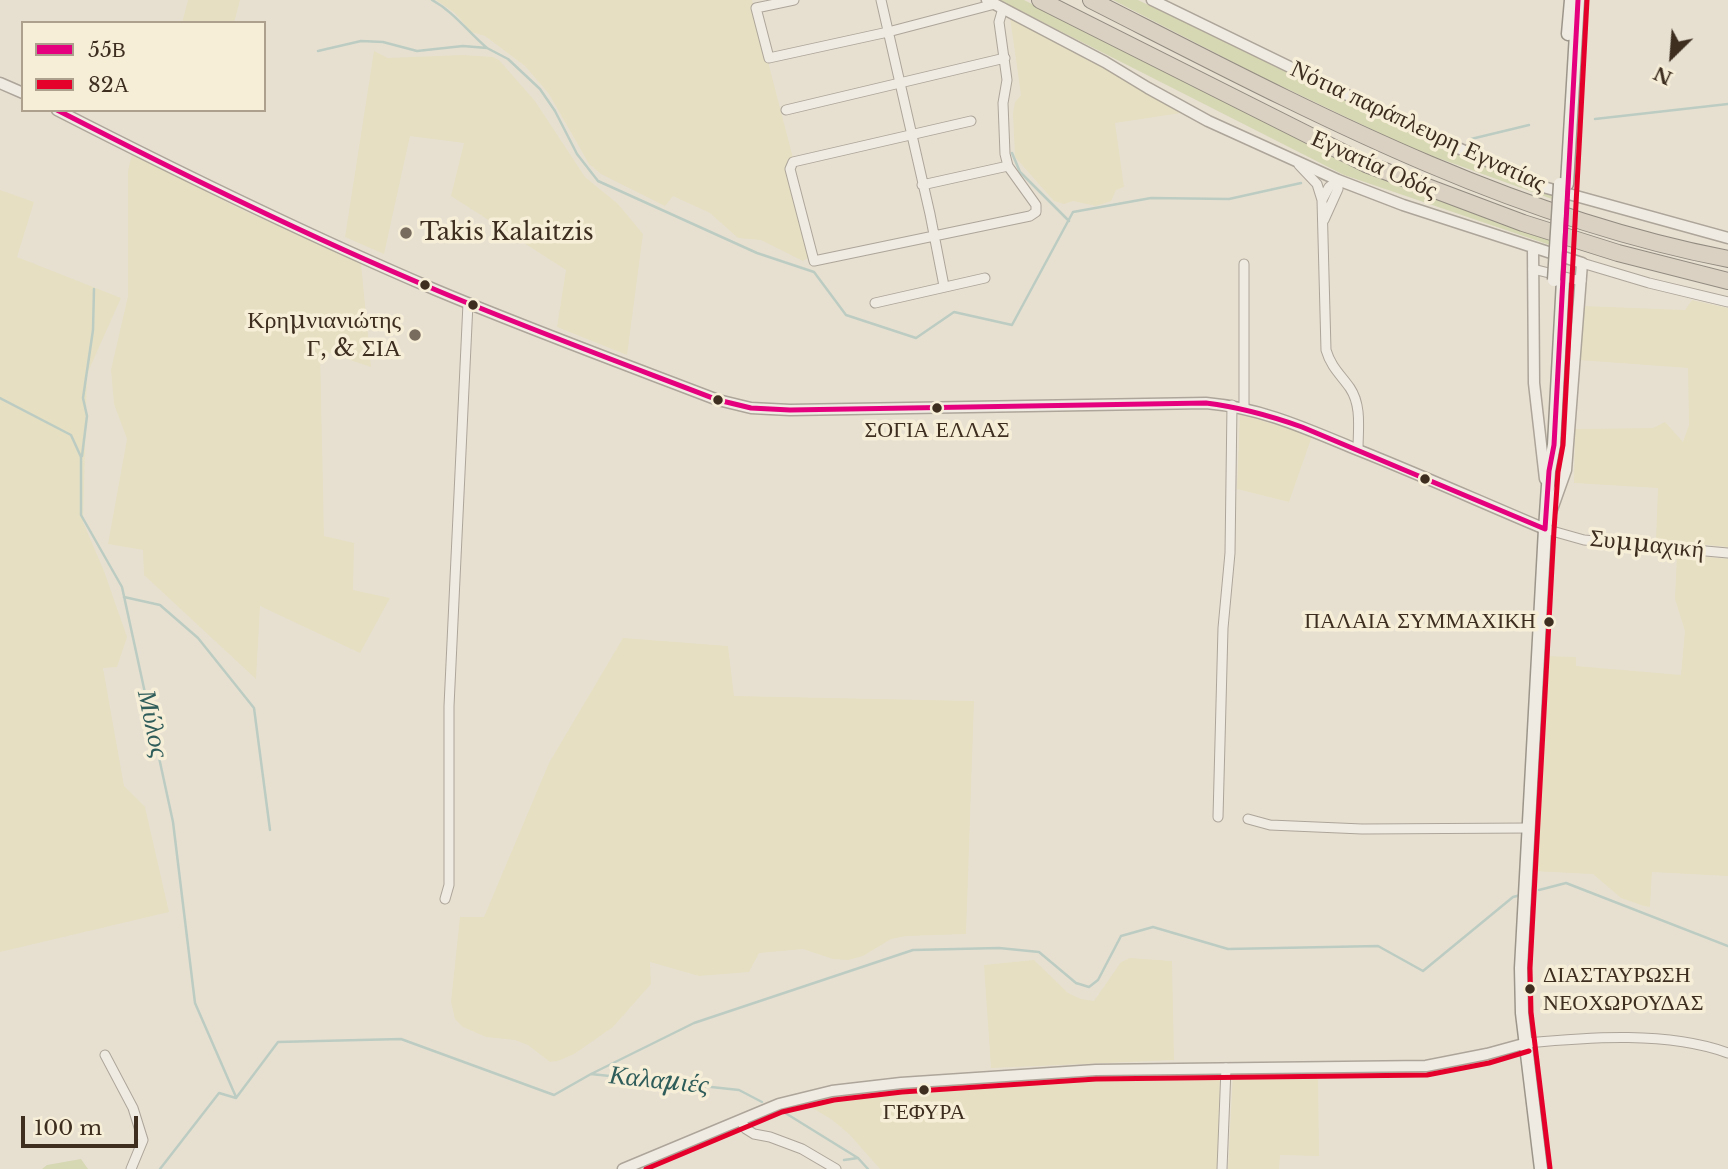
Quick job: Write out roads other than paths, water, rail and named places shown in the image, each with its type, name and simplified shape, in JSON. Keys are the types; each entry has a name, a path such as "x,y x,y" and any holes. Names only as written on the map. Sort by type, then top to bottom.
{"highway":[{"name":"Εγνατία Οδός","path":"1040,0 1366,164 1523,223 1618,253 1728,281"},
{"name":"Εγνατία Οδός","path":"1091,0 1325,118 1437,169 1526,203 1621,233 1728,260"}],"main road":[{"path":"1564,184 1571,0"},
{"path":"1541,1169 1522,1013 1521,968 1545,529 1549,471 1554,445 1558,280 1578,0"}],"street":[{"path":"794,0 756,8 769,58 888,32 995,4 1209,121 1338,180 1402,205 1533,248 1649,283 1728,302"},
{"path":"881,0 944,286"},
{"name":"Νότια παράπλευρη Εγνατίας","path":"1155,1 1438,139 1548,188 1728,238"},
{"path":"971,121 793,162 790,169 814,261 1034,215 1036,205 1008,166 1005,154 1003,95 1007,80 995,4"},
{"path":"786,110 1005,58"},
{"path":"0,83 21,92"},
{"name":"Συμμαχική","path":"61,112 244,205 468,303 719,400 751,408 821,410 1206,403 1232,405 1301,426 1545,529 1584,540 1728,553"},
{"path":"1293,160 1317,184 1322,200 1326,350 1332,367 1355,397 1359,450"},
{"path":"922,185 1008,166"},
{"path":"1322,200 1329,187 1338,180"},
{"path":"1324,219 1338,189 1338,180"},
{"path":"1533,248 1534,383 1547,499"},
{"path":"1545,529 1566,471 1582,263"},
{"path":"1244,264 1244,407"},
{"path":"1533,269 1581,281"},
{"path":"875,303 985,278"},
{"path":"445,899 449,885 449,706 468,303"},
{"path":"1218,817 1223,628 1230,552 1232,405"},
{"path":"1248,819 1270,825 1362,829 1530,828"},
{"path":"623,1169 798,1097 880,1085 1096,1070 1426,1066 1527,1043 1605,1038 1703,1046 1728,1053"},
{"path":"105,1055 133,1108 143,1140 131,1169"},
{"path":"1222,1169 1226,1068"},
{"path":"741,1121 746,1129 754,1134 802,1149 836,1169"}],"waterway":[{"path":"432,0 454,16 487,48"},
{"path":"318,51 361,41 383,42 417,51 463,46 487,48 508,59 540,89 555,111 577,154 598,181 757,253 814,272 846,315 916,338 954,312 1012,325 1073,212 1151,198 1229,199 1301,183"},
{"path":"1595,119 1728,104"},
{"path":"1471,139 1529,125"},
{"path":"1012,153 1020,172 1069,221"},
{"path":"82,456 87,416 83,398 93,330 94,289"},
{"name":"Μύλος","path":"0,398 71,435 81,457 81,515 122,587 173,822 195,1003 236,1097"},
{"path":"124,597 160,605 198,638 254,708 270,830"},
{"path":"1539,890 1566,883 1728,946"},
{"path":"160,1169 219,1093 236,1098 278,1042 401,1039 554,1095 694,1023 913,950 999,948 1039,952 1076,983 1089,987 1098,980 1121,936 1153,927 1228,949 1378,946 1423,971 1513,897 1521,895"},
{"name":"Καλαμιές","path":"591,1074 739,1090 762,1102"},
{"name":"Καλαμιές","path":"782,1111 858,1158 868,1169"},
{"path":"844,1160 858,1158"}],"place":[{"name":"Takis Kalaitzis","path":"406,233"},
{"name":"Κρημνιανιώτης Γ, & ΣΙΑ","path":"415,335"},
{"name":"ΣΟΓΙΑ ΕΛΛΑΣ","path":"937,408"},
{"name":"ΠΑΛΑΙΑ ΣΥΜΜΑΧΙΚΗ","path":"1549,622"},
{"name":"ΔΙΑΣΤΑΥΡΩΣΗ ΝΕΟΧΩΡΟΥΔΑΣ","path":"1530,989"},
{"name":"ΓΕΦΥΡΑ","path":"924,1090"}]}
